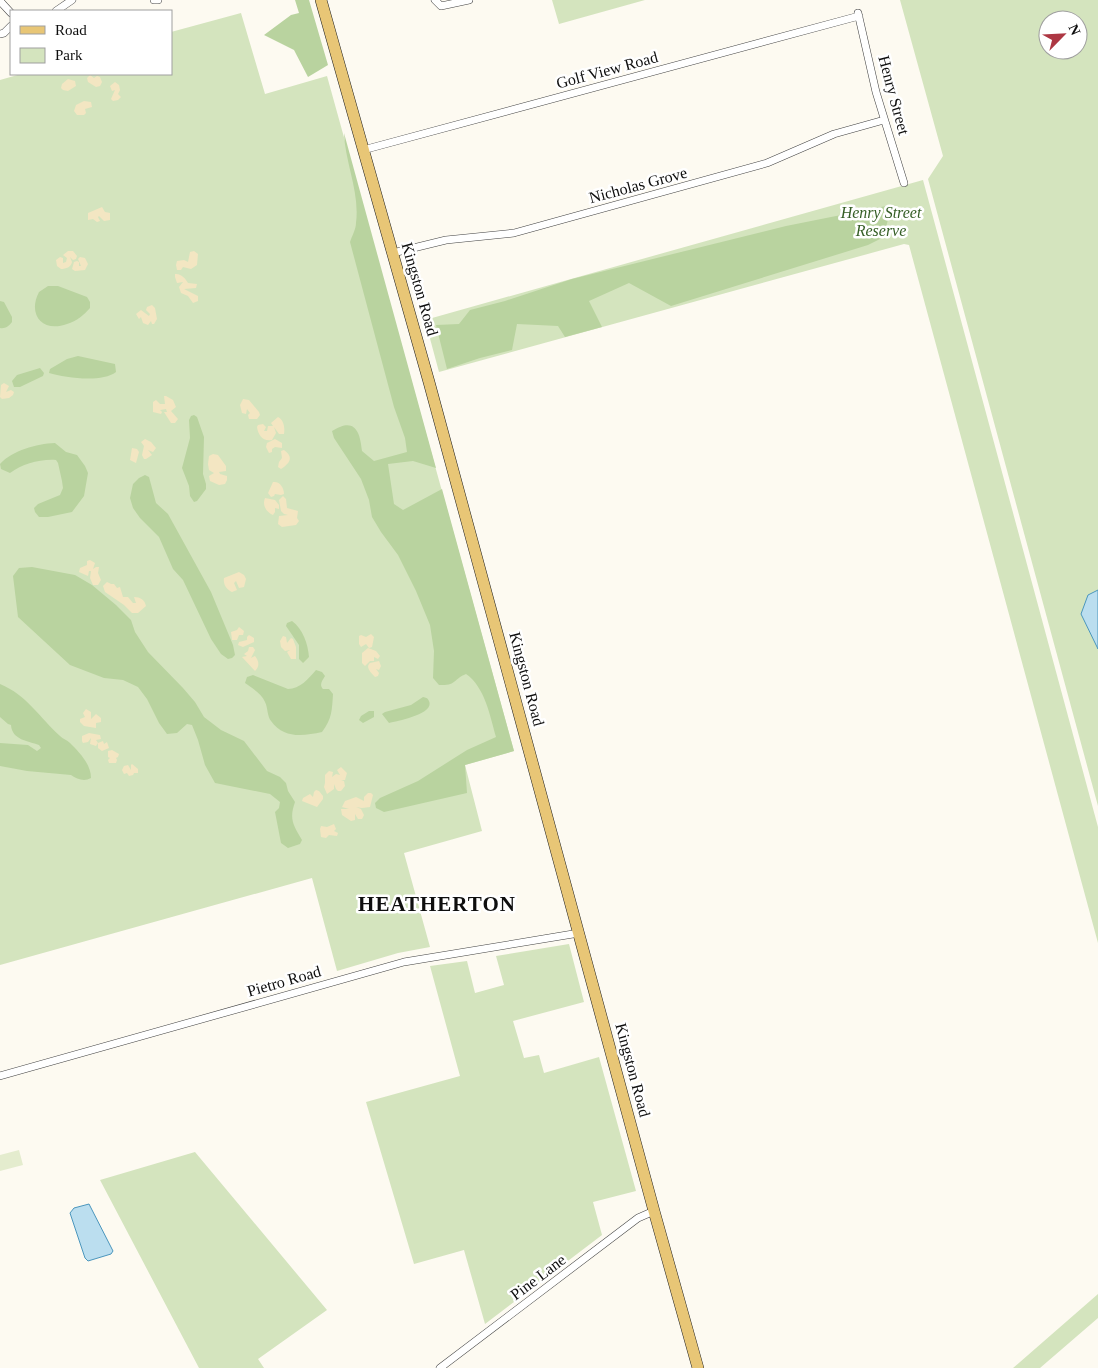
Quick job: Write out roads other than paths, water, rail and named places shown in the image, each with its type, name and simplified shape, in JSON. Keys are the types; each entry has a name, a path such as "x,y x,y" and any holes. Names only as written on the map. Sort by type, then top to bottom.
{"main road":[{"name":"Kingston Road","path":"321,0 393,253 698,1368"}],"street":[{"path":"57,10 72,0"},
{"path":"435,0 441,6 469,0"},
{"path":"0,1 10,12"},
{"name":"Golf View Road","path":"363,150 858,15"},
{"name":"Henry Street","path":"858,15 884,120 904,183"},
{"path":"0,34 10,27"},
{"name":"Nicholas Grove","path":"393,253 446,240 514,233 767,163 834,134 884,120"},
{"name":"Pietro Road","path":"0,1076 410,960 579,933"},
{"name":"Pine Lane","path":"440,1368 638,1218 654,1211"}],"water":[{"path":"1098,590 1098,649 1081,614 1088,595"},
{"path":"89,1204 113,1251 111,1254 88,1261 85,1258 70,1213 74,1208"}],"district":[{"name":"HEATHERTON","path":"437,904"}],"park label":[{"name":"Henry Street Reserve","path":"881,221"}]}
